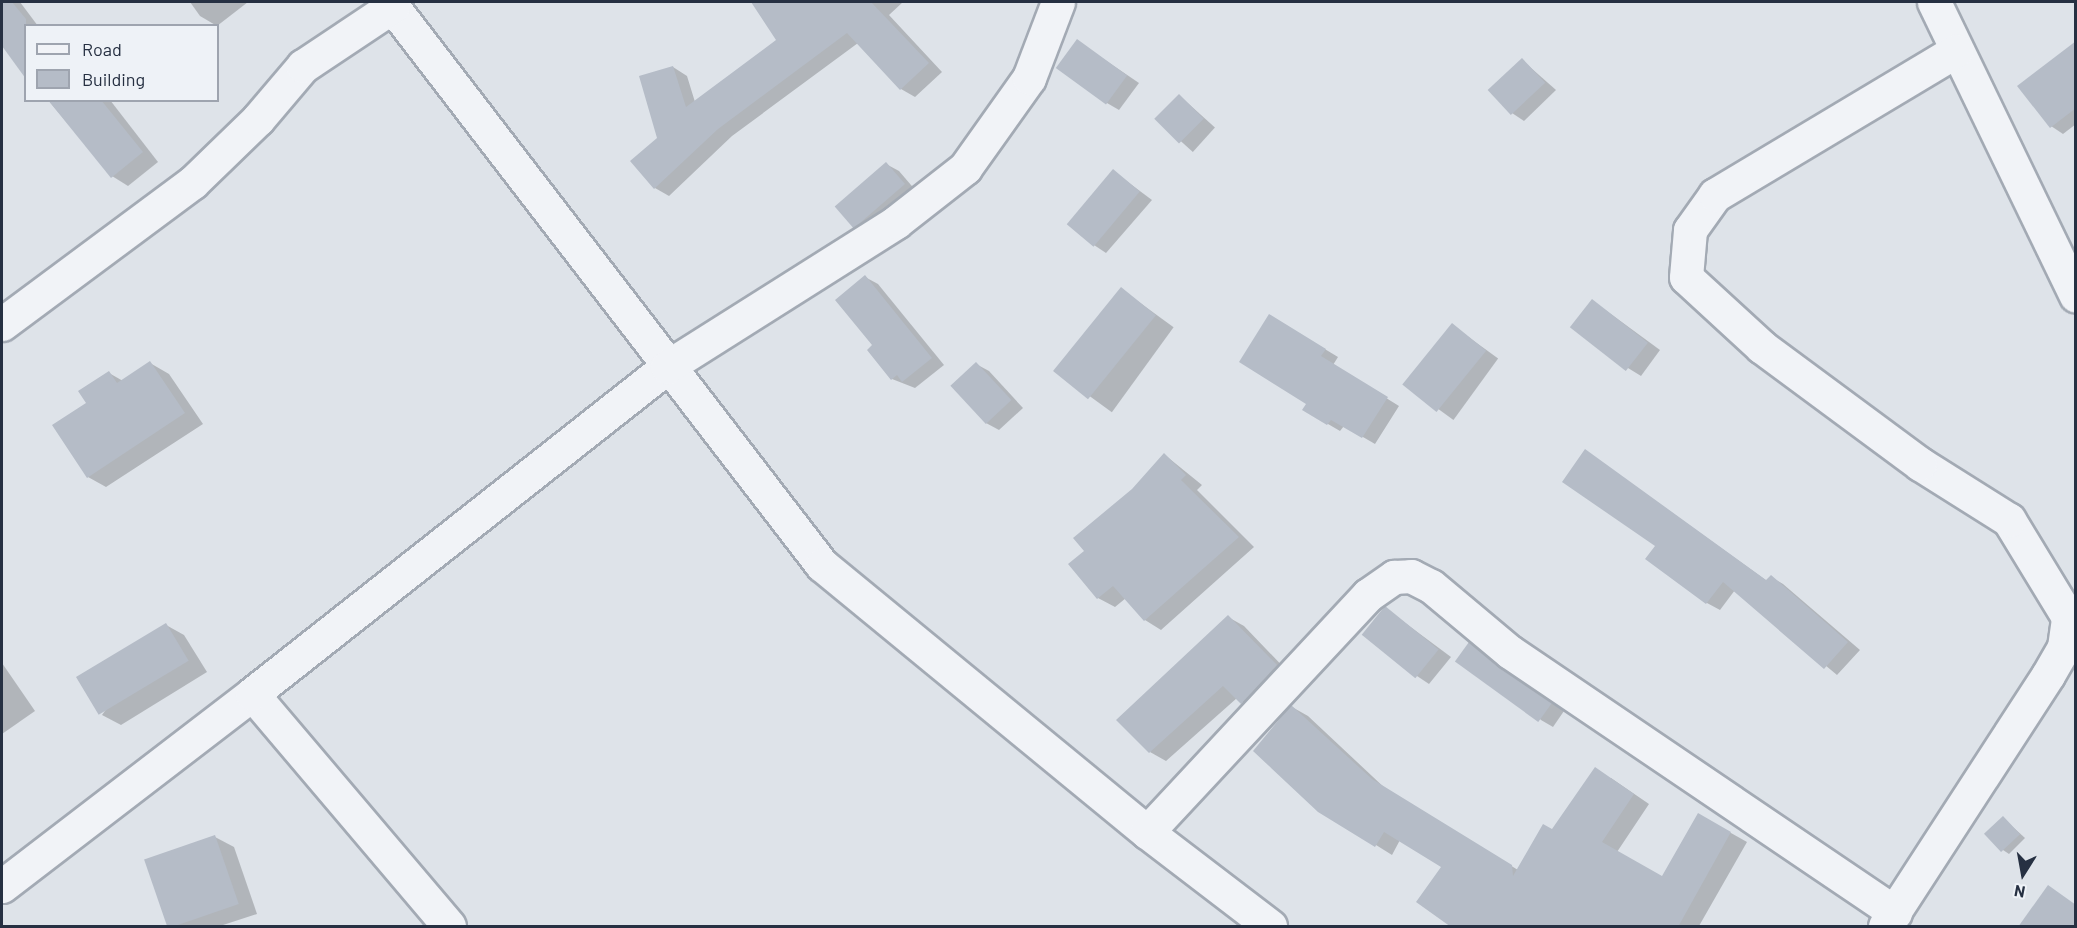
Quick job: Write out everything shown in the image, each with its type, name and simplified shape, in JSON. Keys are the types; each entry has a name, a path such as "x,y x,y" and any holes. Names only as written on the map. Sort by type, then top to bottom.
{"street":[{"path":"2,886 252,694 667,367 897,222 965,168 1029,78 1058,2"},
{"path":"1934,2 2076,296"},
{"path":"2,324 192,183 258,118 303,66 391,4 667,367 822,565 1147,832 1270,927"},
{"path":"1147,832 1368,595 1394,577 1411,576 1431,585 1510,652 1890,920 2048,675 2064,647 2068,617 2009,520 1920,464 1771,353 1686,277 1690,230 1715,195 1956,51"},
{"path":"252,694 449,927"}],"building":[{"path":"2,2 12,2 26,19 26,24 24,24 24,76 2,46"},
{"path":"751,2 871,2 929,63 900,90 847,33 718,129 654,189 630,161 657,138 639,76 673,66 686,107 776,40"},
{"path":"1077,39 1127,75 1106,105 1056,68"},
{"path":"2076,41 2076,108 2050,128 2017,86"},
{"path":"1522,58 1545,83 1511,115 1488,90"},
{"path":"1179,94 1204,119 1179,143 1154,119"},
{"path":"50,102 103,102 143,152 111,178"},
{"path":"886,162 905,184 854,228 835,207"},
{"path":"1113,169 1140,191 1094,247 1067,224"},
{"path":"865,275 932,358 902,382 897,375 891,380 867,350 872,345 835,300"},
{"path":"1121,287 1156,315 1088,399 1053,371"},
{"path":"1592,299 1648,343 1626,371 1570,327"},
{"path":"1269,314 1326,349 1321,356 1388,397 1362,438 1331,420 1327,425 1302,410 1306,404 1239,362"},
{"path":"1452,323 1486,351 1436,412 1402,384"},
{"path":"150,361 185,413 87,478 52,425 86,403 78,391 109,371 117,383"},
{"path":"976,362 1011,400 986,424 950,386"},
{"path":"1585,449 1766,580 1771,575 1848,642 1824,669 1723,582 1706,604 1645,559 1655,546 1562,482"},
{"path":"1164,453 1186,475 1181,480 1239,537 1144,621 1113,586 1097,599 1068,564 1084,551 1073,538 1132,489"},
{"path":"1385,606 1439,649 1415,678 1362,635"},
{"path":"1228,615 1277,665 1241,704 1223,686 1149,753 1116,720"},
{"path":"166,623 189,661 99,715 76,677"},
{"path":"1469,642 1552,703 1538,722 1455,661"},
{"path":"1291,705 1372,779 1512,865 1513,876 1543,824 1552,829 1595,767 1634,794 1602,842 1662,876 1698,813 1731,832 1678,927 1451,927 1416,902 1441,867 1384,832 1375,847 1318,812 1253,751"},
{"path":"2003,816 2020,834 2001,852 1984,834"},
{"path":"215,835 239,904 175,926 167,926 144,859"},
{"path":"2048,885 2076,905 2076,927 2018,927"}]}
